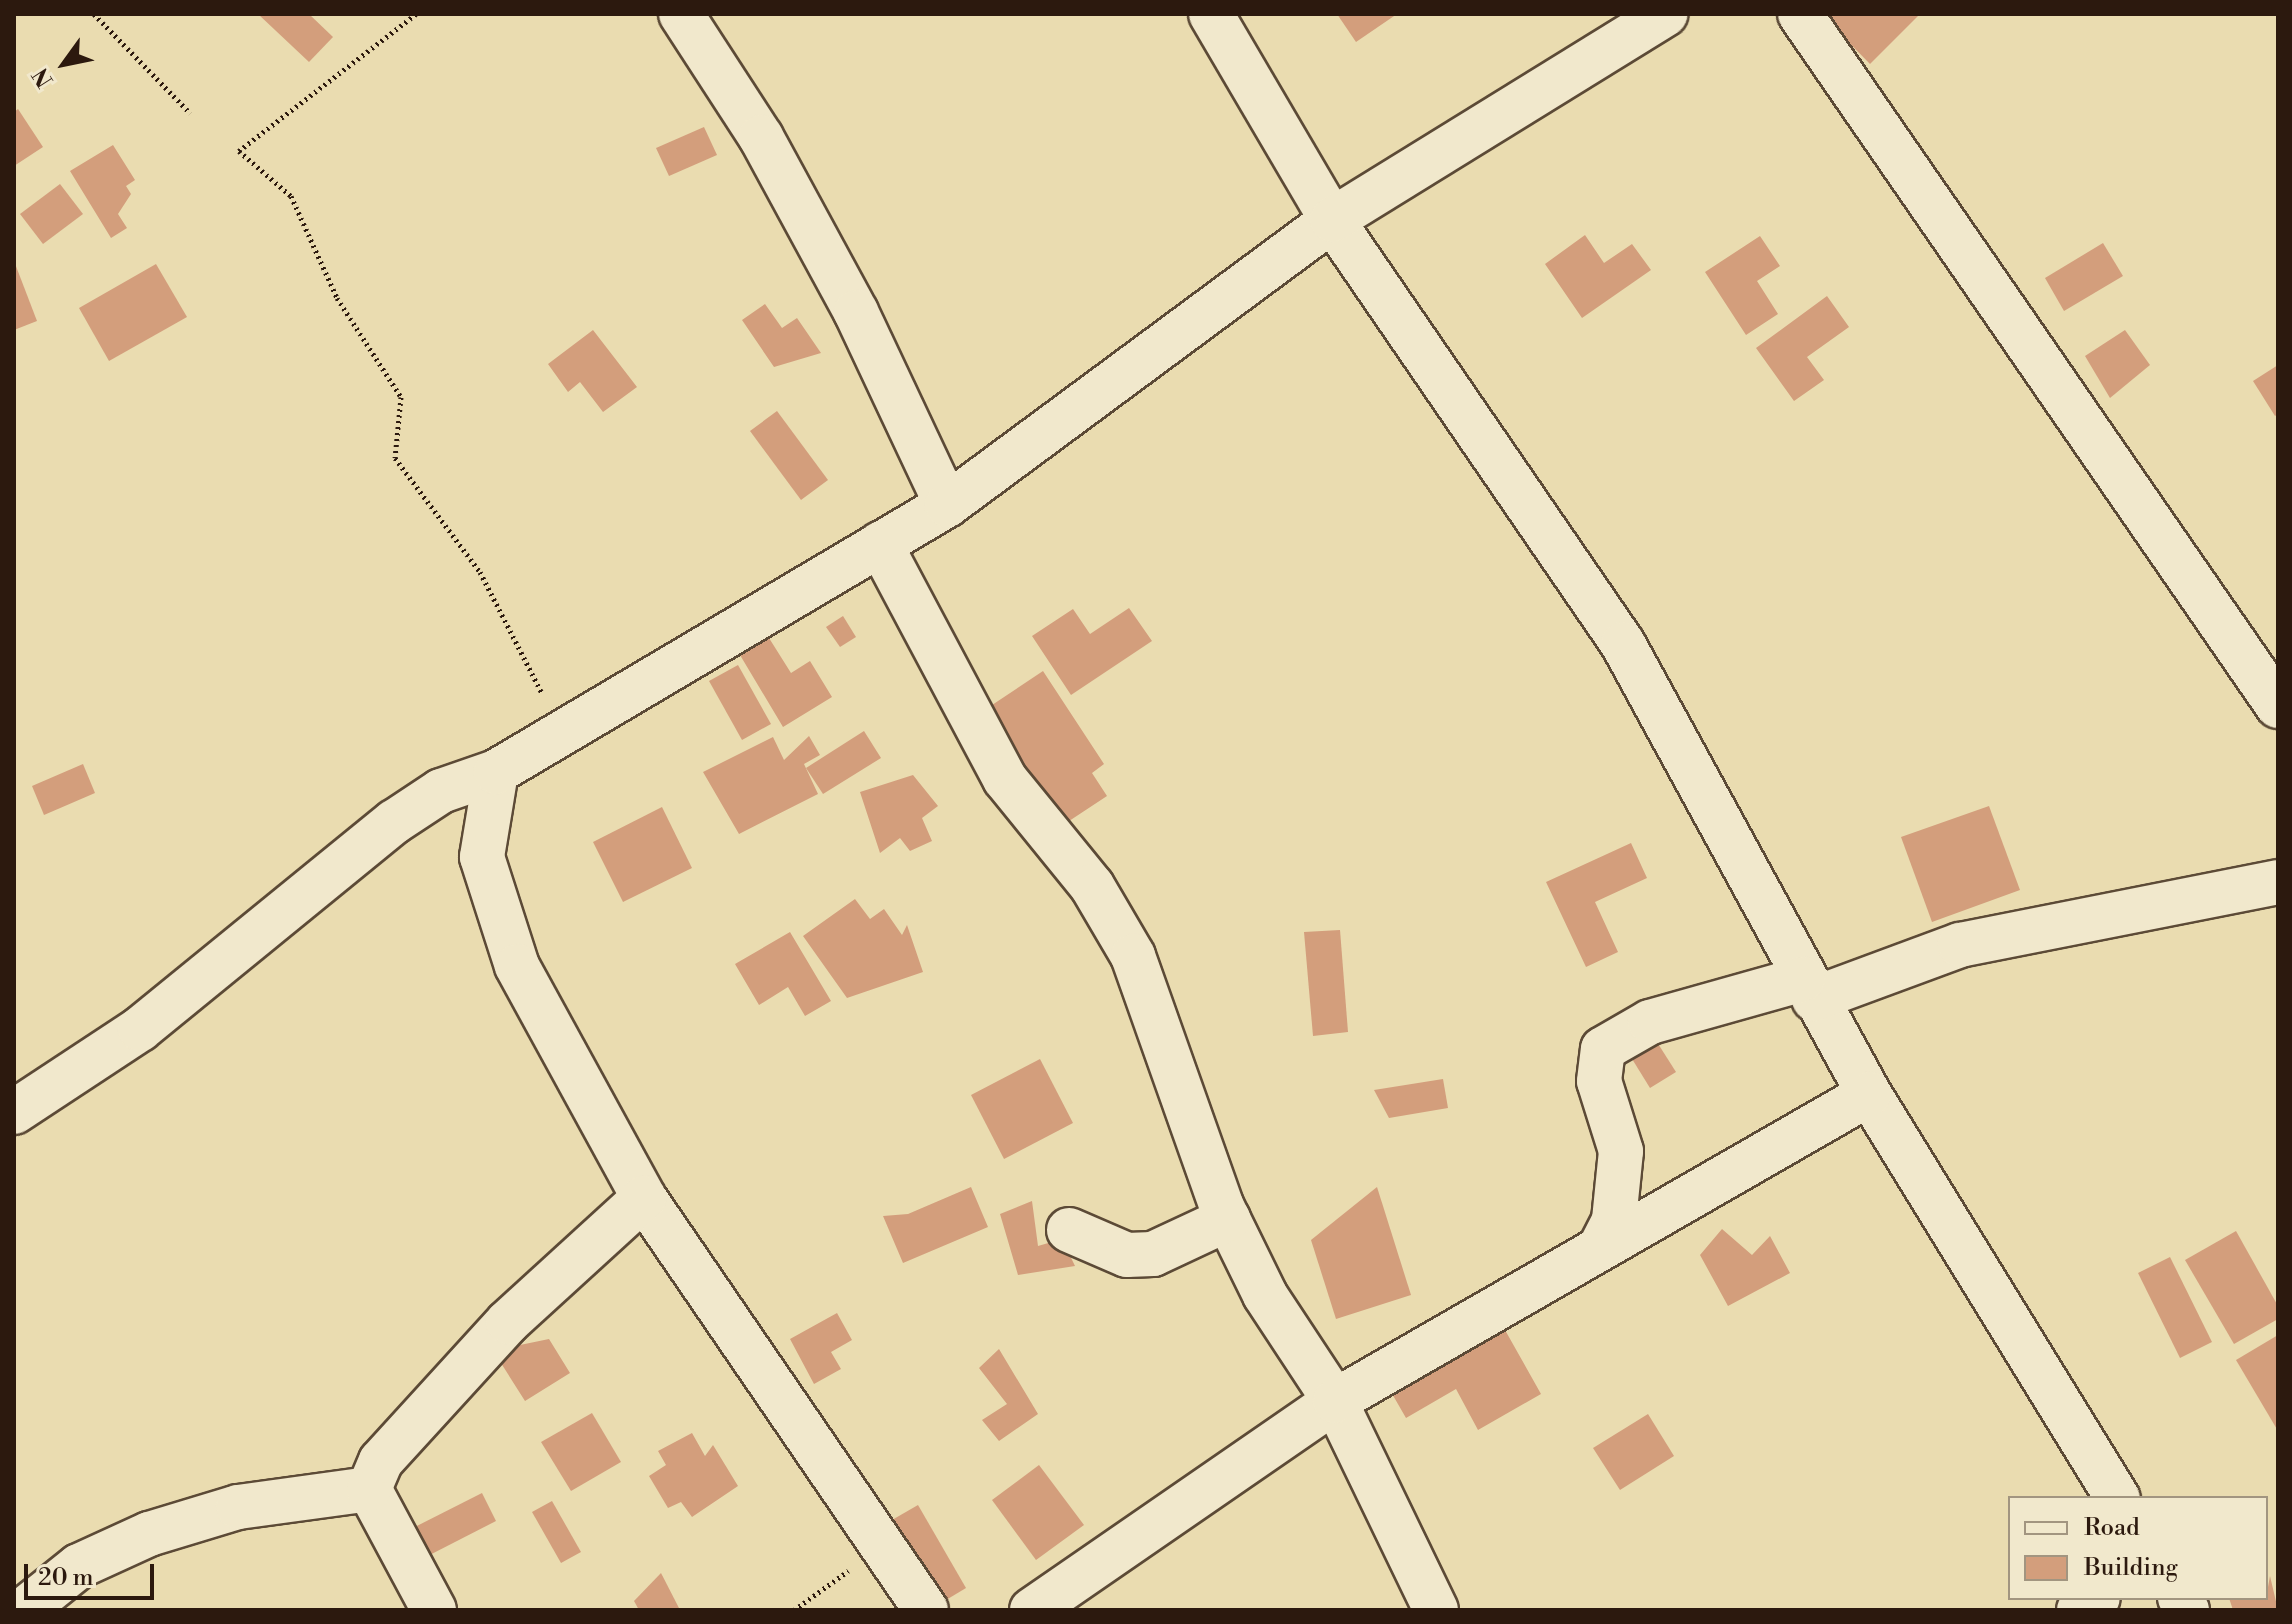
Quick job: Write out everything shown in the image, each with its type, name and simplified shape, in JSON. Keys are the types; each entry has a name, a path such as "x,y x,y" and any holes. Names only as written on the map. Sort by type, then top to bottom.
{"street":[{"path":"681,14 761,137 827,258 947,505"},
{"path":"1211,14 1332,220 1623,644 1869,1094 2117,1496"},
{"path":"14,1112 140,1029 394,822 441,791 496,772 947,505 1332,220 1666,14"},
{"path":"1800,14 2278,706"},
{"path":"880,544 1005,779 1092,886 1133,956 1228,1219 1265,1295 1335,1401 1436,1610"},
{"path":"496,772 482,857 517,966 644,1198 885,1545 926,1610"},
{"path":"1600,1248 1614,1220 1621,1151 1597,1068 1603,1049 1650,1022 1809,989 1960,945 2278,882"},
{"path":"1032,1610 1335,1401 1869,1094"},
{"path":"369,1489 381,1461 474,1357 644,1198"},
{"path":"1069,1230 1127,1255 1153,1254 1228,1219"},
{"path":"24,1610 79,1566 149,1534 238,1507 369,1489"},
{"path":"369,1489 434,1610"}],"path":[{"path":"94,14 190,113"},
{"path":"416,14 239,151 291,196 337,298 401,397 395,458 480,572 548,704"},
{"path":"794,1610 885,1545"}],"building":[{"path":"258,14 309,14 333,37 309,62"},
{"path":"1337,14 1397,14 1356,42"},
{"path":"1821,14 1920,14 1870,64"},
{"path":"18,109 43,147 14,166 14,112"},
{"path":"704,127 717,155 669,176 656,148"},
{"path":"113,145 135,180 126,186 131,194 118,214 127,228 111,238 70,171"},
{"path":"60,184 83,214 43,244 20,214"},
{"path":"1585,235 1604,263 1632,244 1651,270 1582,318 1545,264"},
{"path":"1760,236 1780,266 1757,281 1778,314 1746,335 1705,272"},
{"path":"2103,243 2123,276 2064,311 2045,278"},
{"path":"14,261 37,321 14,330"},
{"path":"156,264 187,317 109,361 79,308"},
{"path":"1827,296 1849,327 1807,357 1824,380 1794,401 1756,348"},
{"path":"765,304 782,328 797,318 821,353 774,367 742,320"},
{"path":"593,330 637,387 603,412 580,382 568,392 548,364"},
{"path":"2125,330 2150,365 2110,398 2085,356"},
{"path":"2278,365 2278,414 2275,416 2253,381"},
{"path":"777,411 828,480 801,500 750,431"},
{"path":"1129,608 1152,641 1071,695 1032,636 1073,609 1090,634"},
{"path":"843,616 856,637 840,647 826,627"},
{"path":"769,638 791,673 810,661 832,697 783,727 740,655"},
{"path":"738,665 771,724 742,740 709,681"},
{"path":"1043,671 1104,764 1092,773 1107,796 1060,827 983,711"},
{"path":"864,731 881,758 823,794 806,768"},
{"path":"809,736 820,755 804,764 818,794 739,834 703,772 773,737 784,760"},
{"path":"83,764 95,793 44,815 32,786"},
{"path":"913,775 938,806 922,818 932,841 910,851 900,838 880,853 860,792"},
{"path":"1989,806 2020,890 1932,922 1901,837"},
{"path":"662,807 692,868 623,902 593,842"},
{"path":"1631,843 1647,878 1595,902 1618,952 1586,967 1546,882"},
{"path":"855,899 870,919 884,909 902,935 907,925 923,972 847,998 803,936"},
{"path":"1340,930 1348,1032 1313,1036 1304,932"},
{"path":"790,932 831,1001 805,1016 788,987 759,1005 735,964"},
{"path":"1655,1039 1676,1072 1650,1088 1629,1054"},
{"path":"1040,1059 1073,1123 1004,1159 971,1095"},
{"path":"1443,1079 1448,1108 1389,1118 1374,1090"},
{"path":"971,1187 988,1227 903,1263 883,1216 908,1214"},
{"path":"1377,1187 1411,1295 1336,1319 1311,1240"},
{"path":"1032,1201 1038,1246 1062,1239 1075,1266 1018,1275 1000,1214"},
{"path":"1722,1229 1752,1255 1770,1236 1790,1273 1728,1306 1700,1255"},
{"path":"2236,1231 2278,1306 2278,1319 2234,1344 2185,1260"},
{"path":"2170,1257 2212,1342 2180,1358 2138,1273"},
{"path":"837,1313 852,1340 831,1352 841,1369 814,1384 790,1339"},
{"path":"502,1316 520,1345 549,1339 570,1373 525,1401 480,1330"},
{"path":"1505,1330 1541,1394 1478,1430 1456,1389 1406,1418 1387,1385 1437,1356 1442,1365"},
{"path":"2278,1335 2278,1431 2236,1360"},
{"path":"999,1349 1038,1414 999,1441 982,1420 1007,1404 979,1368"},
{"path":"592,1413 621,1462 571,1491 541,1442"},
{"path":"1648,1414 1674,1456 1620,1490 1593,1448"},
{"path":"692,1433 705,1456 713,1445 738,1486 692,1517 681,1502 668,1508 649,1476 666,1465 658,1451"},
{"path":"1039,1465 1084,1525 1036,1560 992,1500"},
{"path":"482,1493 496,1521 416,1562 401,1534"},
{"path":"552,1501 581,1552 561,1563 532,1512"},
{"path":"918,1505 966,1588 941,1603 892,1520"},
{"path":"661,1573 680,1610 639,1610 634,1601"},
{"path":"2270,1576 2278,1610 2233,1610 2230,1600 2268,1600"}]}
